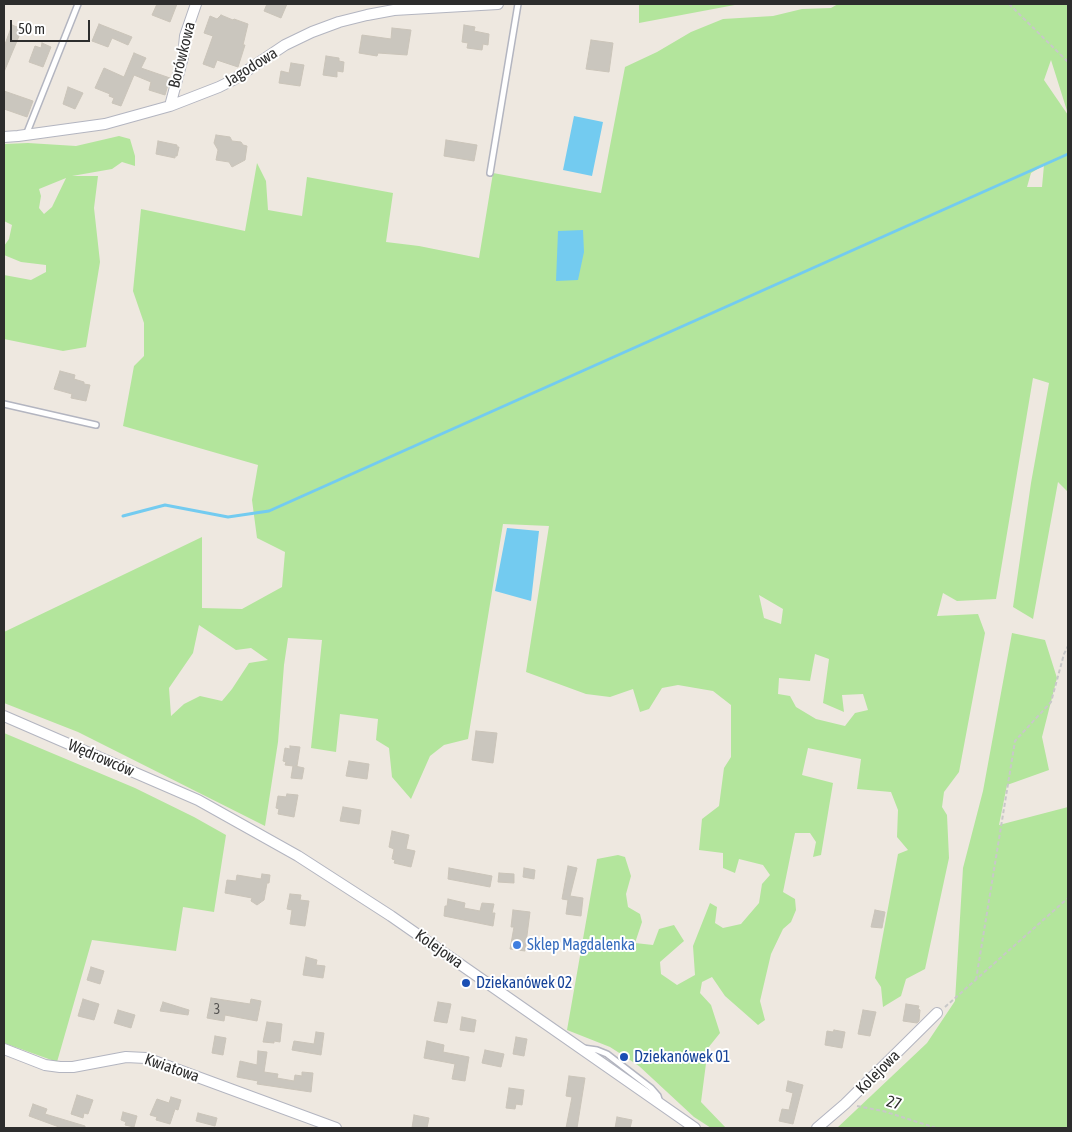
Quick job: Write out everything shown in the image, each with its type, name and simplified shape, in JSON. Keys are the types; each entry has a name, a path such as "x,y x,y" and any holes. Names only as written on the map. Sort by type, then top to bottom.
{"street":[{"name":"Borówkowa","path":"170,106 183,57 185,36 196,4"},
{"name":"Jagodowa","path":"4,137 105,124 170,106 219,87 233,80 286,45 338,22 394,10 498,4"},
{"name":"Wędrowców","path":"4,716 198,800"},
{"name":"Kolejowa","path":"198,800 282,846 364,897 695,1128"},
{"name":"Kolejowa","path":"817,1128 845,1104 937,1014"},
{"name":"Kwiatowa","path":"4,1049 45,1064 60,1067 73,1067 126,1057 146,1058 336,1128"}],"lane":[{"path":"26,135 78,4"},
{"path":"490,173 518,4"},
{"path":"4,404 96,426"}],"path":[{"path":"1009,4 1068,62"},
{"path":"976,980 1015,741 1051,702 1064,654 1068,646"},
{"path":"937,1014 1068,898"},
{"name":"27","path":"845,1104 883,1111 936,1128"}],"green space":[{"path":"639,4 740,4 639,23"},
{"path":"838,4 1068,4 1068,114 1051,60 1044,80 1068,115 1068,492 1058,482 1033,619 1013,607 1031,483 1049,383 1033,378 996,599 957,601 943,593 937,616 978,614 985,633 959,772 944,792 942,807 947,815 949,858 925,969 906,979 901,996 883,1007 881,987 875,978 898,854 908,850 897,837 898,810 891,792 857,789 861,759 808,748 802,775 833,783 821,855 813,857 816,842 810,833 795,833 783,892 795,899 796,910 791,922 783,929 771,954 760,1001 765,1020 758,1025 725,996 712,977 702,982 700,993 711,1005 720,1033 708,1048 701,1102 726,1128 711,1128 694,1117 639,1066 610,1047 567,1030 597,859 618,855 625,857 631,876 626,894 628,907 640,914 642,922 635,943 653,945 659,929 674,925 684,941 660,962 661,974 677,985 695,975 693,946 710,903 717,907 715,923 723,928 741,924 759,903 762,884 770,875 763,865 739,859 735,873 723,868 723,853 699,850 702,819 719,806 724,768 731,757 731,705 713,691 678,685 662,688 649,709 640,712 633,689 610,697 586,694 526,672 549,526 503,524 468,739 444,745 430,756 411,799 392,777 389,748 376,740 378,719 340,714 336,752 311,748 322,640 288,638 278,742 265,826 78,732 4,703 4,632 202,537 202,608 242,609 282,587 285,552 257,538 252,500 258,465 123,426 134,366 144,356 144,323 133,291 141,209 245,231 257,163 266,181 268,210 302,216 307,177 393,193 386,242 419,246 479,258 493,173 601,193 625,67 657,52 691,32 723,19 773,16 802,9 831,8","holes":["1044,165 1042,187 1027,187 1031,173","759,595 783,609 781,624 764,618","199,625 236,650 251,648 268,660 249,663 222,701 200,696 184,704 171,716 169,688 193,653","815,654 829,659 823,703 844,712 842,695 863,694 868,710 855,713 845,726 816,719 796,707 790,696 778,694 779,678 810,681"]},
{"path":"119,136 130,139 135,156 135,166 122,162 112,169 72,176 98,176 94,208 100,262 86,347 63,351 4,339 4,275 31,280 46,272 46,265 21,262 4,255 4,246 9,239 12,225 4,221 4,144 28,143 76,146","holes":["66,178 52,207 44,214 39,208 41,196 39,189"]},
{"path":"1012,633 1045,640 1057,678 1042,737 1049,770 1007,785 999,825 1068,807 1068,1128 837,1128 927,1043 955,1001 963,868 983,791"},
{"path":"4,733 135,788 226,835 214,912 183,907 176,951 92,940 57,1062 4,1043"}],"water":[{"path":"574,116 603,122 592,176 563,170"},
{"path":"583,230 584,252 578,280 556,281 558,231"},
{"path":"507,528 539,531 531,601 495,591"}],"building":[{"path":"157,4 177,4 170,22 152,15"},
{"path":"267,4 287,4 281,18 264,11"},
{"path":"221,15 248,24 243,45 245,45 238,67 217,60 214,68 203,64 213,36 204,33 210,16 217,19"},
{"path":"99,24 132,37 128,45 112,38 108,47 92,41"},
{"path":"12,25 22,29 4,72 4,47"},
{"path":"464,25 475,27 474,31 489,34 488,45 483,44 482,50 467,48 468,43 462,42"},
{"path":"392,28 411,30 407,55 378,53 377,56 359,53 362,35 391,39"},
{"path":"591,40 613,43 609,72 586,69"},
{"path":"42,43 51,47 43,67 29,62 35,46 41,48"},
{"path":"134,53 146,58 141,68 170,78 165,95 149,90 151,82 134,75 121,106 112,103 114,98 109,96 110,94 95,88 104,68 124,77"},
{"path":"326,56 339,58 339,61 344,62 343,72 337,71 337,77 323,75"},
{"path":"291,63 304,65 300,86 279,83 281,71 289,73"},
{"path":"68,87 83,93 75,109 63,104"},
{"path":"4,91 33,101 27,117 4,109"},
{"path":"216,135 230,137 232,141 241,142 247,146 245,160 232,167 229,162 216,160 218,150 214,143"},
{"path":"446,140 477,145 474,161 444,156"},
{"path":"158,141 177,145 179,147 177,156 175,158 156,154"},
{"path":"60,371 75,375 74,379 90,385 86,401 71,398 72,394 54,389"},
{"path":"476,731 497,733 493,763 472,760"},
{"path":"290,746 300,747 297,766 295,766 304,768 302,779 291,778 293,766 285,765 286,762 283,761 285,748 290,749"},
{"path":"349,761 369,764 367,779 346,776"},
{"path":"287,794 298,795 294,817 278,814 279,809 276,808 278,796 286,797"},
{"path":"343,807 361,810 359,824 340,821"},
{"path":"392,831 409,835 406,849 415,851 411,867 394,863 395,860 392,859 394,849 389,847"},
{"path":"568,866 577,868 570,896 583,898 581,916 566,914 568,900 562,899"},
{"path":"449,868 492,876 490,887 448,879"},
{"path":"524,868 535,870 534,879 523,877"},
{"path":"499,873 514,874 514,883 498,882"},
{"path":"262,874 270,875 269,883 267,883 264,900 257,905 251,901 252,898 225,893 227,880 236,881 237,875 261,879"},
{"path":"290,894 301,895 300,900 309,901 305,926 290,924 292,910 287,909"},
{"path":"448,899 465,903 464,908 480,911 482,903 494,904 492,913 495,913 493,926 444,916"},
{"path":"513,910 530,912 525,951 510,949 514,927 511,927"},
{"path":"875,910 885,912 882,928 871,927"},
{"path":"306,957 317,960 316,965 325,966 323,978 303,975"},
{"path":"91,967 104,971 100,984 87,980"},
{"path":"211,998 250,1004 251,999 261,1001 257,1021 225,1015 224,1021 207,1018"},
{"path":"83,999 99,1004 94,1020 78,1016"},
{"path":"163,1002 189,1010 188,1015 160,1011"},
{"path":"438,1002 451,1004 447,1023 434,1021"},
{"path":"906,1004 919,1006 919,1021 917,1023 903,1021"},
{"path":"118,1010 135,1015 131,1028 114,1023"},
{"path":"863,1010 876,1012 870,1036 858,1034"},
{"path":"462,1017 476,1020 474,1032 460,1030"},
{"path":"267,1022 282,1024 280,1042 263,1042"},
{"path":"834,1030 845,1032 842,1048 825,1045 827,1031 833,1032"},
{"path":"316,1032 324,1033 321,1055 292,1050 294,1041 314,1044"},
{"path":"215,1036 226,1038 223,1055 212,1053"},
{"path":"516,1037 527,1039 524,1056 513,1054"},
{"path":"427,1041 444,1045 443,1052 469,1057 465,1081 452,1079 455,1064 424,1058"},
{"path":"485,1050 504,1054 501,1067 482,1063"},
{"path":"258,1051 267,1052 264,1072 278,1074 277,1078 294,1081 295,1075 302,1076 302,1072 313,1073 311,1092 257,1084 258,1081 237,1077 240,1061 257,1065"},
{"path":"569,1076 585,1078 577,1128 566,1128 572,1097 566,1096"},
{"path":"788,1081 803,1085 793,1124 779,1121 782,1109 789,1110 793,1093 786,1091"},
{"path":"509,1088 524,1090 522,1105 516,1104 515,1109 506,1108"},
{"path":"77,1095 93,1100 88,1114 84,1113 83,1118 71,1114"},
{"path":"171,1097 181,1100 178,1110 175,1109 170,1124 156,1120 157,1117 150,1115 157,1099 169,1103"},
{"path":"33,1104 47,1109 45,1114 85,1126 85,1128 59,1128 29,1116"},
{"path":"123,1112 137,1116 134,1127 125,1125 126,1122 121,1120"},
{"path":"198,1113 217,1118 215,1126 196,1121"},
{"path":"414,1115 429,1118 427,1128 412,1128"},
{"path":"617,1117 632,1120 630,1128 615,1128"}],"waterway":[{"path":"123,516 165,505 228,517 269,511 1068,154"}],"place":[{"name":"Sklep Magdalenka","path":"517,945"},
{"name":"Dziekanówek 02","path":"466,983"},
{"name":"Dziekanówek 01","path":"624,1057"}]}
